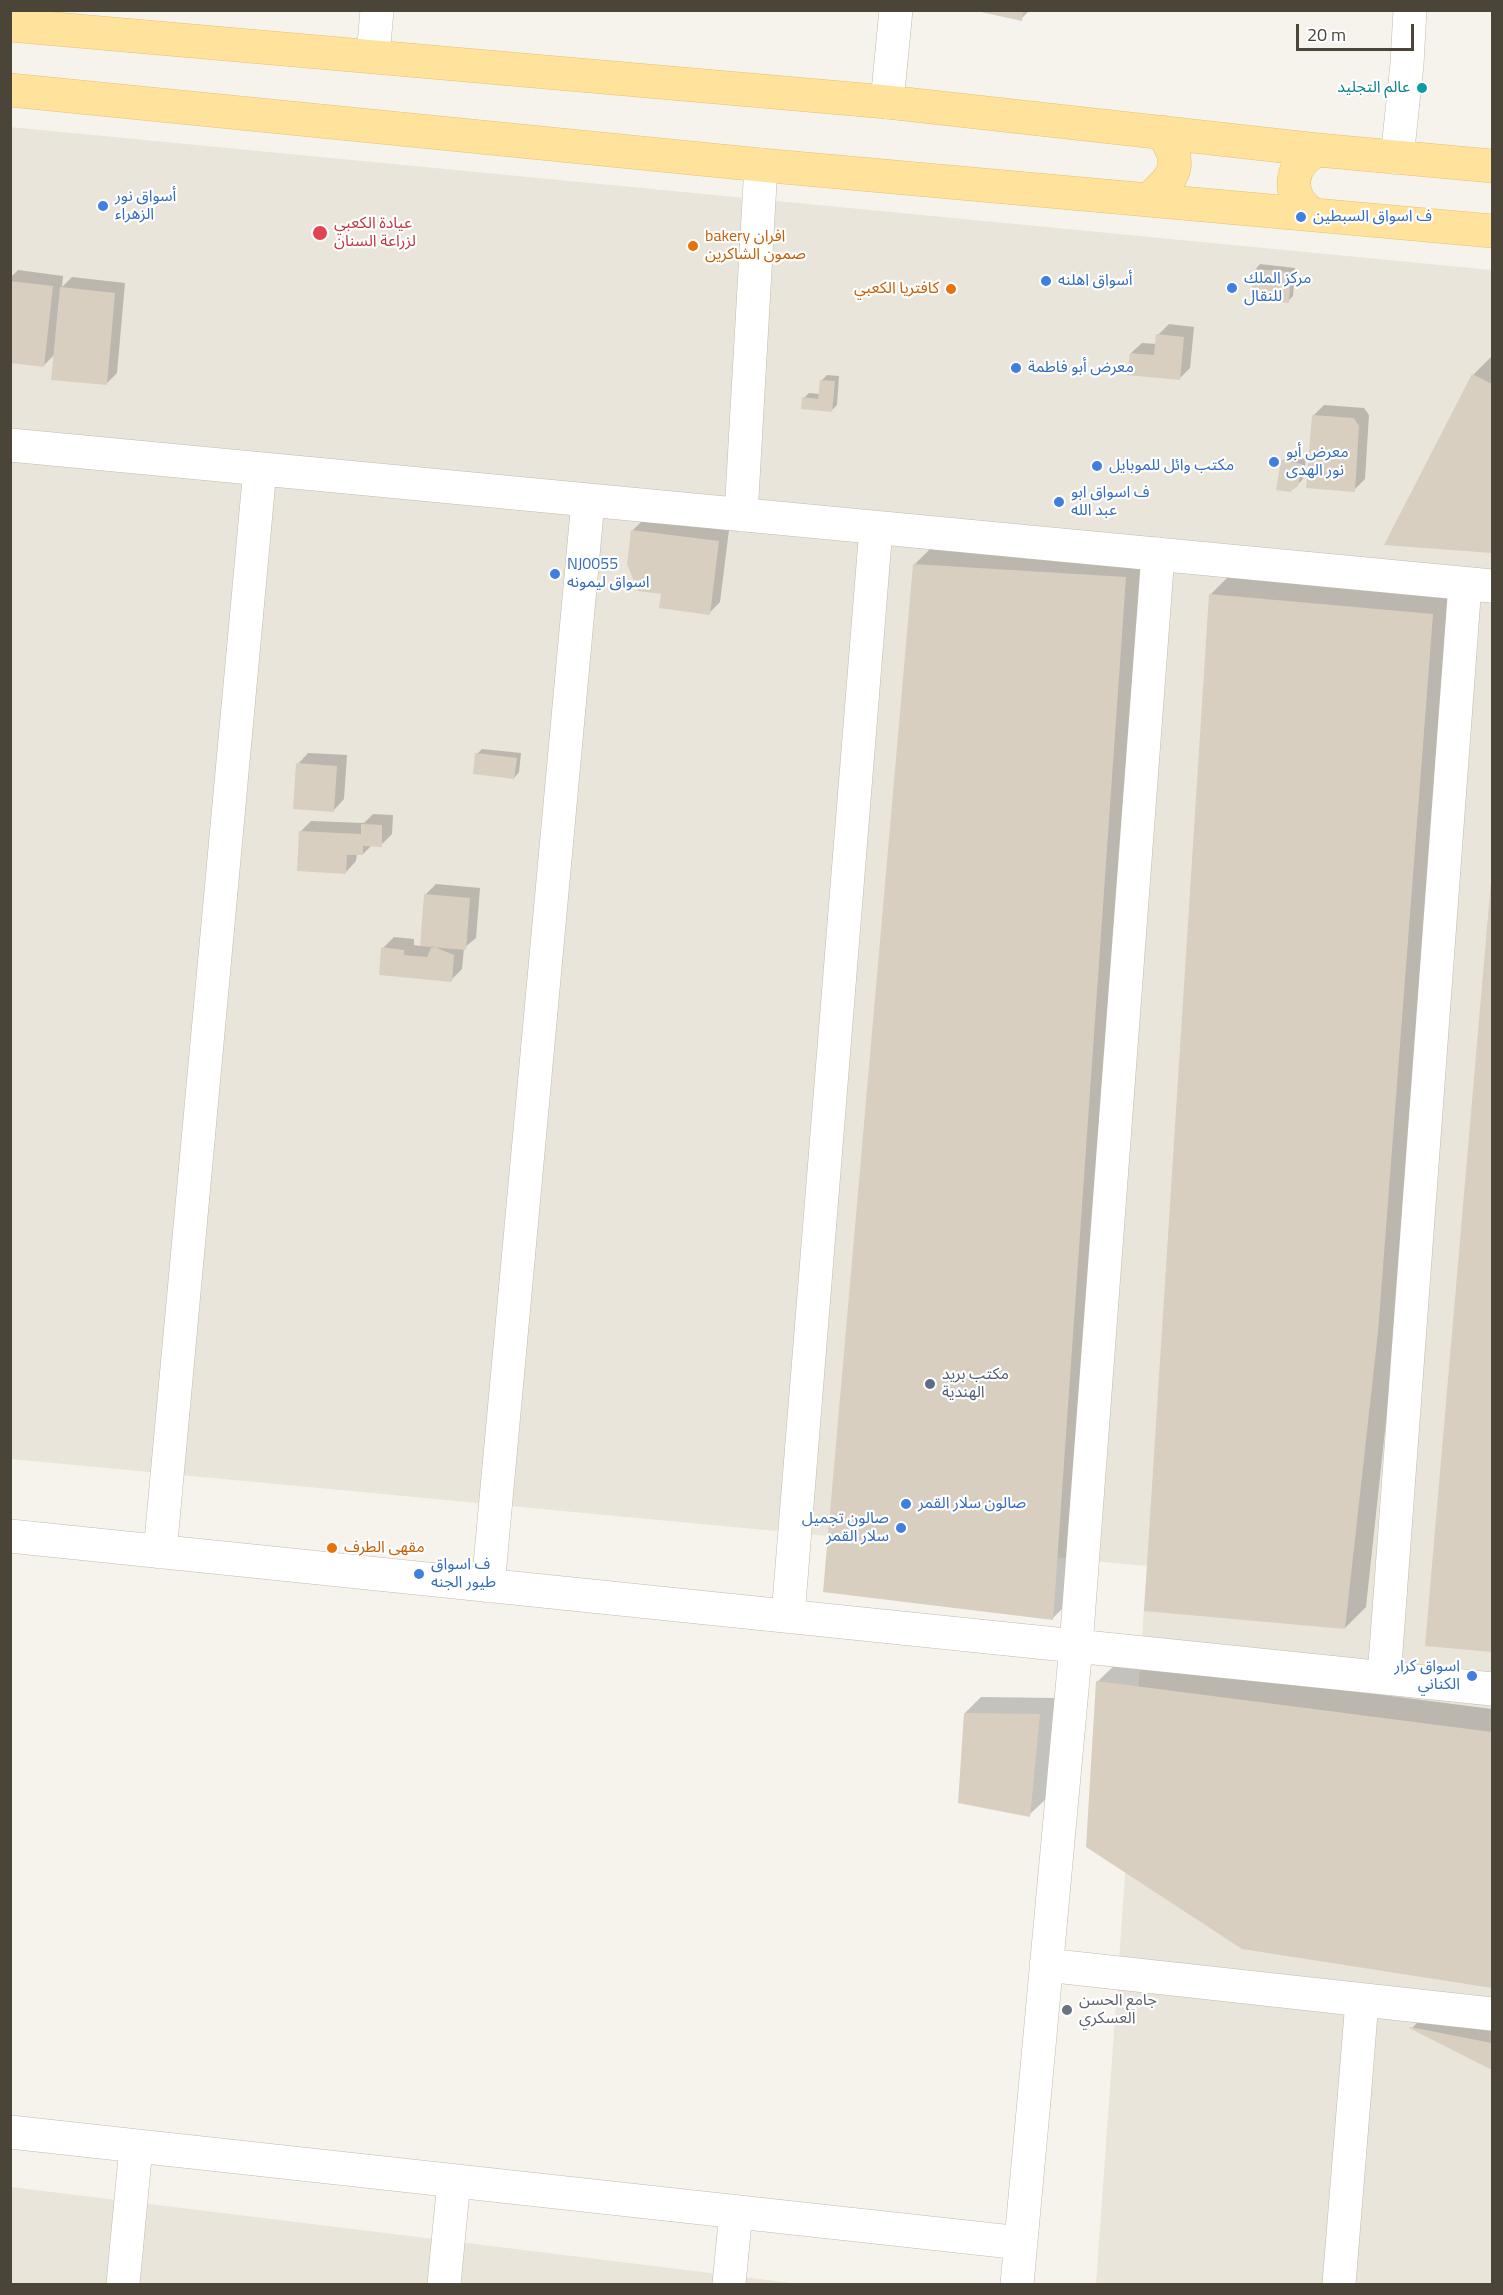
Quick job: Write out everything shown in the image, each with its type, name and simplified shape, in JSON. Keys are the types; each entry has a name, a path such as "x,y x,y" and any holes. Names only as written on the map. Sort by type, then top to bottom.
{"main road":[{"path":"10,25 71,20 373,57 886,102 1318,150 1492,166"},
{"path":"10,90 761,165 1492,231"},
{"path":"1148,200 1165,186 1173,172 1176,159 1172,147 1162,132"},
{"path":"1312,214 1301,206 1294,191 1293,179 1298,166 1310,154 1318,150"}],"street":[{"path":"373,57 377,10"},
{"path":"886,102 896,10"},
{"path":"1397,158 1410,10"},
{"path":"741,515 761,165"},
{"path":"10,445 1479,585 1384,1678"},
{"path":"160,1552 260,469"},
{"path":"488,1586 588,501"},
{"path":"788,1617 876,528"},
{"path":"1017,2284 1076,1646 1158,554"},
{"path":"10,1536 1492,1689"},
{"path":"1047,1965 1492,2014"},
{"path":"1339,2284 1362,2001"},
{"path":"10,2132 1021,2243"},
{"path":"123,2284 136,2146"},
{"path":"444,2284 454,2181"},
{"path":"729,2284 736,2212"}],"shaded area":[{"path":"10,127 1492,270 1492,2284 1096,2284 1147,1566 11,1459"},
{"path":"11,2187 800,2284 11,2284"}],"building":[{"path":"972,10 1023,10 1022,21"},
{"path":"1254,269 1291,272 1289,303 1251,299"},
{"path":"10,281 53,286 44,367 10,363"},
{"path":"60,287 115,293 107,385 51,380"},
{"path":"1156,334 1184,337 1180,380 1127,375 1130,353 1154,355"},
{"path":"1472,374 1492,384 1492,553 1384,545"},
{"path":"820,380 835,381 832,412 801,409 802,397 818,399"},
{"path":"1312,415 1354,418 1359,426 1355,492 1306,488"},
{"path":"1281,460 1302,464 1298,486 1290,492 1276,490"},
{"path":"631,530 719,541 710,615 659,608 661,594 638,591 627,564"},
{"path":"913,564 1126,577 1053,1620 823,1592"},
{"path":"1209,594 1433,614 1378,1332 1345,1629 1144,1611"},
{"path":"475,753 517,758 514,779 473,774"},
{"path":"296,763 337,766 334,812 293,809"},
{"path":"361,824 382,825 382,847 363,846 363,855 347,855 346,874 297,871 299,831 361,834"},
{"path":"1492,881 1492,1652 1425,1646"},
{"path":"424,894 470,898 466,950 420,946"},
{"path":"432,946 454,955 452,982 379,975 381,947 404,950 404,955 427,957"},
{"path":"1096,1681 1492,1732 1492,1988 1242,1949 1086,1847"},
{"path":"964,1713 1040,1714 1030,1817 958,1803"},
{"path":"1409,2028 1492,2043 1492,2070"}],"place":[{"name":"عالم التجليد","path":"1422,88"},
{"name":"أسواق نور الزهراء","path":"103,206"},
{"name":"ف اسواق السبطين","path":"1301,217"},
{"name":"عيادة الكعبي لزراعة السنان","path":"320,233"},
{"name":"bakery افران صمون الشاكرين","path":"693,246"},
{"name":"أسواق اهلنه","path":"1046,281"},
{"name":"مركز الملك للنقال","path":"1232,288"},
{"name":"كافتريا الكعبي","path":"951,289"},
{"name":"معرض أبو فاطمة","path":"1016,368"},
{"name":"معرض أبو نور الهدى","path":"1274,462"},
{"name":"مكتب وائل للموبايل","path":"1097,466"},
{"name":"ف اسواق ابو عبد الله","path":"1059,502"},
{"name":"NJ0055 اسواق ليمونه","path":"555,574"},
{"name":"مكتب بريد الهندية","path":"930,1384"},
{"name":"صالون سلار القمر","path":"906,1504"},
{"name":"صالون تجميل سلار القمر","path":"901,1528"},
{"name":"مقهى الطرف","path":"332,1548"},
{"name":"ف اسواق طيور الجنه","path":"419,1574"},
{"name":"اسواق كرار الكناني","path":"1472,1676"},
{"name":"جامع الحسن العسكري","path":"1067,2010"}]}
